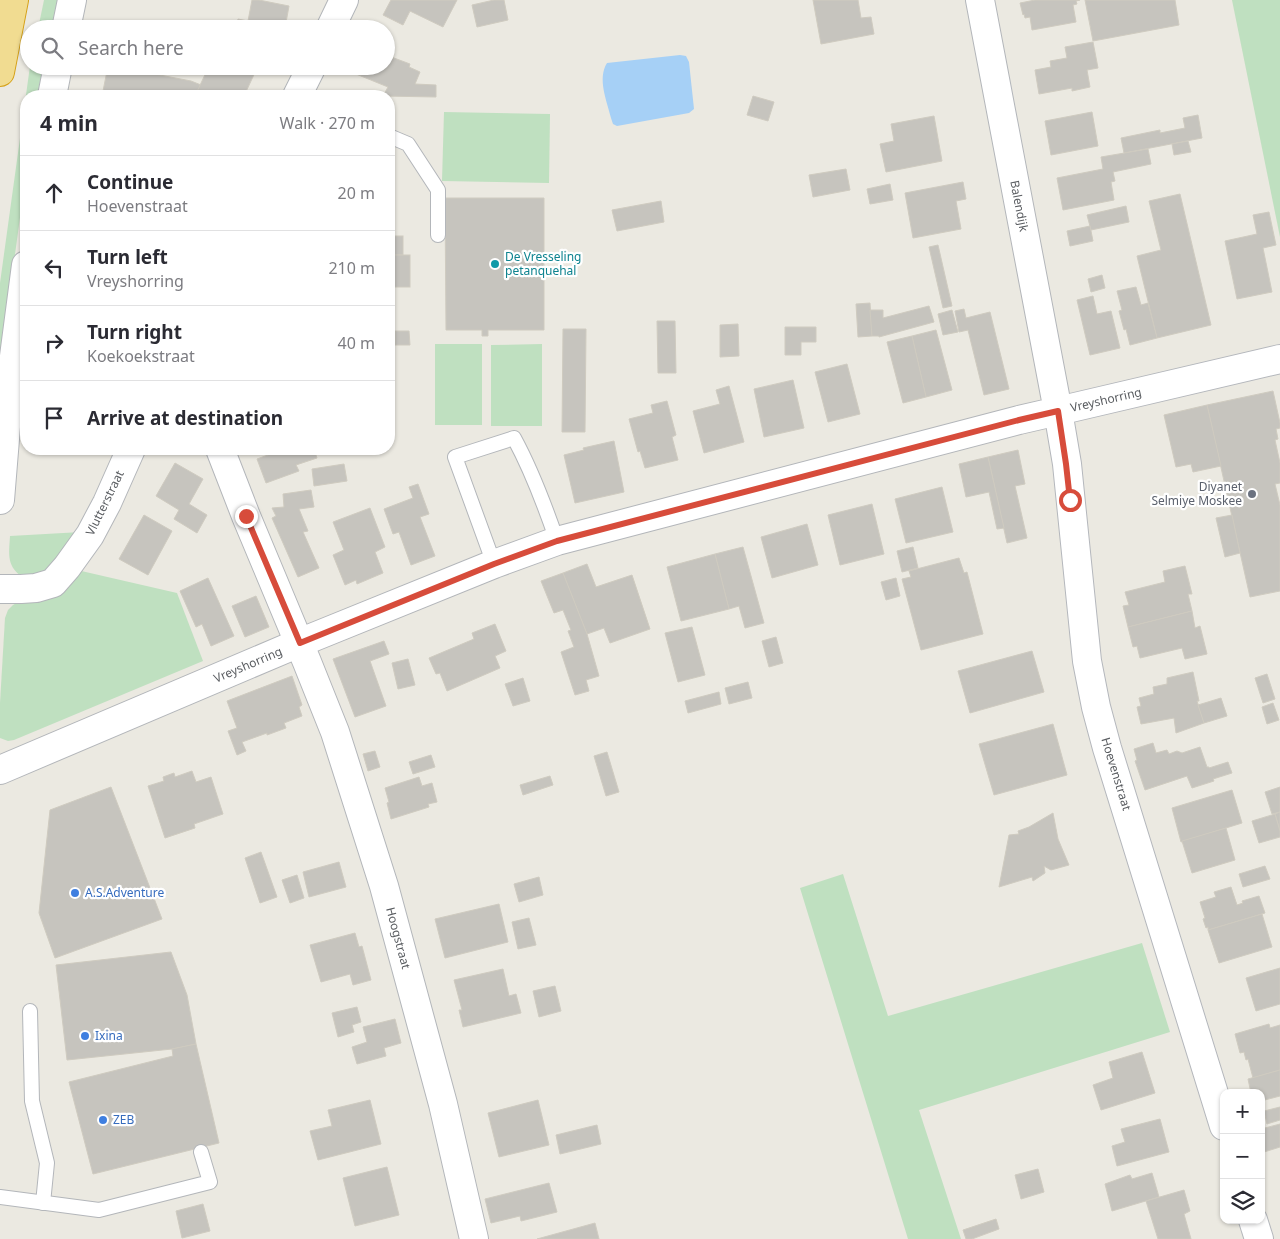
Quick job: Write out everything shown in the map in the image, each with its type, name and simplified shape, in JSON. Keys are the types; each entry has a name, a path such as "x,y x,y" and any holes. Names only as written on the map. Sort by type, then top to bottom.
{"highway":[{"path":"0,72 14,0"}],"street":[{"path":"68,20 72,0"},
{"path":"334,20 344,0"},
{"name":"Balendijk","path":"980,0 1058,411"},
{"path":"53,90 56,75"},
{"path":"300,90 308,75"},
{"path":"0,500 8,402 20,358"},
{"name":"Vreyshorring","path":"0,770 300,643 494,564 557,541 1019,420 1280,359"},
{"name":"Hoevenstraat","path":"1058,411 1066,464 1087,661 1096,707 1220,1113"},
{"name":"Vlutterstraat","path":"0,588 21,590 53,583 90,535 107,503 128,455"},
{"name":"Hoogstraat","path":"222,455 335,732 384,886 442,1104 474,1239"},
{"path":"1254,1224 1259,1239"}],"lane":[{"path":"395,139 408,144 438,190 438,235"},
{"path":"494,564 455,457 514,438 528,464 557,541"},
{"path":"30,1011 32,1100 46,1163 43,1203"},
{"path":"0,1197 99,1210 210,1182 201,1152"}],"green space":[{"path":"44,0 61,0 57,20 40,20"},
{"path":"1232,0 1280,0 1280,237"},
{"path":"29,75 45,75 41,90 27,90"},
{"path":"444,112 550,114 549,183 442,181"},
{"path":"20,138 20,217 0,372 0,283"},
{"path":"435,344 482,344 482,425 435,425"},
{"path":"542,344 542,426 491,426 491,345"},
{"path":"81,532 55,572 24,578 11,565 9,554 10,536"},
{"path":"77,570 177,593 203,661 14,740 8,741 0,738 5,618 8,610 13,605"},
{"path":"843,874 888,1016 1142,943 1170,1032 919,1110 961,1239 908,1239 800,888"}],"water":[{"path":"680,55 686,56 689,62 694,109 689,113 617,126 613,124 603,83 604,69 607,63"}],"building":[{"path":"252,0 289,6 286,20 248,20"},
{"path":"391,0 457,0 443,27 410,11 403,25 383,15"},
{"path":"494,0 504,0 508,20 477,27 472,5"},
{"path":"813,0 858,0 861,18 871,17 874,34 821,44"},
{"path":"1035,0 1080,0 1076,1 1077,4 1073,5 1076,22 1032,30 1030,17 1025,18 1020,3"},
{"path":"1085,0 1175,0 1179,25 1093,41"},
{"path":"1093,42 1098,68 1087,70 1090,87 1072,91 1072,88 1039,94 1035,70 1051,67 1050,61 1067,58 1065,47"},
{"path":"395,58 410,64 409,67 420,72 415,84 436,85 436,97 395,96 395,90 386,90 388,87 358,75 395,75"},
{"path":"106,75 160,75 191,81 201,85 198,90 103,90"},
{"path":"205,75 254,75 247,90 198,90"},
{"path":"753,96 774,102 768,121 747,115"},
{"path":"1092,112 1098,146 1051,155 1045,121"},
{"path":"1198,115 1202,138 1124,153 1121,138 1160,130 1160,133 1185,128 1183,118"},
{"path":"934,116 942,161 886,172 880,144 894,141 891,124"},
{"path":"1188,141 1191,152 1174,155 1172,144"},
{"path":"1148,149 1151,164 1113,172 1115,181 1111,182 1114,200 1063,210 1057,178 1103,169 1101,157"},
{"path":"846,169 850,190 813,197 809,175"},
{"path":"963,182 966,199 956,201 961,229 913,238 905,193"},
{"path":"890,184 893,200 870,204 867,189"},
{"path":"1180,194 1211,325 1157,338 1137,256 1161,250 1149,201"},
{"name":"De Vresseling petanquehal","path":"445,198 544,198 544,330 488,330 488,336 482,336 482,330 446,330"},
{"path":"661,201 664,222 617,231 612,210"},
{"path":"1126,206 1129,222 1091,230 1087,215"},
{"path":"1269,212 1276,245 1263,248 1272,292 1237,299 1225,241 1257,234 1253,215"},
{"path":"1090,226 1093,241 1070,246 1067,231"},
{"path":"395,236 403,236 403,255 395,255"},
{"path":"938,245 952,306 943,308 929,247"},
{"path":"395,255 410,255 410,287 395,287"},
{"path":"1102,275 1105,288 1091,292 1088,279"},
{"path":"1136,287 1141,305 1148,303 1157,338 1130,345 1119,311 1122,310 1117,291"},
{"path":"1093,296 1097,314 1111,311 1120,348 1090,355 1077,300"},
{"path":"870,303 872,336 858,337 856,304"},
{"path":"929,306 934,322 879,337 872,336 870,310 883,310 883,318"},
{"path":"964,309 966,318 990,312 1009,389 984,395 968,330 959,332 955,311"},
{"path":"952,310 958,332 943,335 938,314"},
{"path":"657,321 675,321 676,373 658,373"},
{"path":"738,324 739,356 720,357 720,325"},
{"path":"785,327 816,327 816,342 801,342 801,355 785,355"},
{"path":"563,329 586,329 585,432 562,432"},
{"path":"936,330 952,390 926,397 912,336"},
{"path":"395,331 409,331 410,345 395,345"},
{"path":"912,336 926,397 903,403 887,342"},
{"path":"847,364 860,414 828,422 815,372"},
{"path":"793,380 804,428 764,437 754,389"},
{"path":"729,386 744,442 704,453 693,411 720,404 716,390"},
{"name":"Diyanet Selmiye Moskee","path":"1273,391 1280,423 1280,428 1276,429 1278,439 1275,440 1280,463 1280,483 1275,484 1280,505 1280,591 1250,597 1207,405"},
{"path":"667,401 676,435 672,437 678,460 645,468 640,451 638,452 629,419 653,413 651,405"},
{"path":"1207,405 1221,466 1193,472 1191,464 1176,467 1164,415"},
{"path":"614,441 624,492 575,503 564,455 584,450 583,448"},
{"path":"1018,450 1025,484 1015,486 1027,538 1007,543 988,457"},
{"path":"268,455 316,455 317,458 296,465 299,471 266,483 257,459"},
{"path":"988,457 1004,528 997,529 989,492 966,497 959,464"},
{"path":"175,463 203,479 189,504 207,515 197,533 174,519 179,510 156,496"},
{"path":"344,464 347,481 314,486 312,469"},
{"path":"418,484 429,514 420,517 435,556 411,565 399,532 393,534 384,509 413,498 409,487"},
{"path":"942,487 953,532 906,543 895,499"},
{"path":"311,490 314,507 299,509 308,531 303,532 319,568 298,577 272,518 276,516 272,508 284,507 283,494"},
{"path":"872,504 884,554 840,565 828,515"},
{"path":"370,508 385,547 375,552 383,573 357,584 356,580 345,585 333,555 344,550 333,522"},
{"path":"144,515 172,531 148,575 119,559"},
{"path":"1232,515 1240,553 1225,557 1216,518"},
{"path":"807,524 818,565 772,578 761,537"},
{"path":"743,547 764,623 745,628 739,606 729,609 715,554"},
{"path":"913,547 918,568 902,572 897,551"},
{"path":"715,554 729,609 681,621 667,567"},
{"path":"959,558 964,573 967,572 983,634 921,650 902,579 911,577 909,571"},
{"path":"587,564 596,587 632,575 650,629 610,643 604,628 587,634 563,573"},
{"path":"1185,566 1192,594 1188,594 1192,611 1128,627 1123,606 1129,605 1125,592 1165,582 1163,571"},
{"path":"563,573 587,634 599,676 586,680 589,691 575,695 561,652 574,647 568,631 571,630 563,610 554,613 541,581"},
{"path":"208,578 234,636 211,646 202,624 196,627 180,591"},
{"path":"896,578 900,596 886,600 881,582"},
{"path":"256,596 269,627 245,637 232,606"},
{"path":"1192,611 1195,628 1200,626 1207,654 1185,659 1182,648 1140,658 1137,646 1133,647 1128,627"},
{"path":"495,624 506,651 495,656 500,668 447,691 440,673 436,674 429,658 474,639 472,633"},
{"path":"692,627 705,675 678,682 665,633"},
{"path":"776,637 783,663 769,667 762,641"},
{"path":"384,641 389,654 370,661 386,706 355,717 333,659"},
{"path":"1032,651 1044,692 970,713 958,671"},
{"path":"408,659 415,685 398,689 392,663"},
{"path":"1193,672 1199,701 1197,701 1204,723 1176,733 1174,718 1141,724 1137,707 1141,706 1139,698 1154,694 1153,687 1167,684 1167,678"},
{"path":"1267,674 1275,699 1263,703 1255,678"},
{"path":"292,676 302,705 299,707 302,716 284,723 286,728 242,742 246,751 237,755 228,731 237,728 227,701"},
{"path":"523,678 530,701 513,706 505,684"},
{"path":"748,682 752,698 729,704 725,688"},
{"path":"719,692 721,704 688,713 685,701"},
{"path":"1221,698 1227,716 1204,723 1198,705"},
{"path":"1273,703 1279,720 1267,724 1262,707"},
{"path":"1053,724 1067,775 994,795 979,744"},
{"path":"1153,743 1156,753 1167,750 1169,754 1177,751 1182,753 1200,747 1207,767 1228,762 1232,773 1192,788 1187,776 1145,790 1135,761 1137,760 1134,749"},
{"path":"375,751 380,767 368,771 363,754"},
{"path":"607,752 619,792 606,796 594,756"},
{"path":"431,755 435,767 413,774 409,762"},
{"path":"192,771 196,782 211,777 223,814 194,824 195,828 165,838 148,786 164,781 163,777 174,773 175,777"},
{"path":"550,776 553,785 523,795 520,785"},
{"path":"419,777 422,786 432,783 437,802 428,804 429,807 391,819 385,788"},
{"path":"111,787 162,919 55,958 39,913 50,810"},
{"path":"1280,787 1280,812 1272,814 1265,792"},
{"path":"1232,790 1242,823 1181,842 1172,808"},
{"path":"1280,812 1280,831 1275,814"},
{"path":"1053,813 1058,839 1069,865 1051,870 1044,866 1045,873 1033,881 1032,877 999,887 1009,835 1019,834 1018,831"},
{"path":"1275,814 1280,837 1259,843 1252,821"},
{"path":"1226,828 1235,860 1192,873 1182,841"},
{"path":"261,852 277,897 260,903 245,858"},
{"path":"339,862 346,887 309,897 303,872"},
{"path":"1265,866 1270,879 1243,887 1239,874"},
{"path":"297,875 304,898 290,903 282,880"},
{"path":"539,877 543,895 519,902 514,884"},
{"path":"1231,887 1237,905 1243,903 1242,901 1259,896 1265,913 1208,930 1203,919 1205,918 1200,902 1216,897 1214,892"},
{"path":"499,904 508,942 445,958 435,919"},
{"path":"1262,914 1272,947 1219,963 1208,930"},
{"path":"529,918 536,945 518,949 512,922"},
{"path":"355,933 359,947 362,946 371,980 353,985 350,974 321,982 310,945"},
{"path":"171,952 187,995 196,1044 172,1049 67,1060 56,965"},
{"path":"1280,968 1280,1004 1256,1011 1246,978"},
{"path":"503,969 509,996 516,994 521,1013 463,1027 459,1010 462,1010 454,980"},
{"path":"555,986 561,1011 539,1017 533,991"},
{"path":"357,1007 361,1022 352,1025 354,1032 338,1037 332,1013"},
{"path":"395,1019 401,1043 384,1048 386,1056 357,1064 352,1047 367,1042 363,1027"},
{"path":"1269,1024 1270,1028 1280,1025 1280,1070 1253,1078 1248,1059 1246,1060 1244,1052 1240,1053 1235,1034"},
{"path":"196,1044 219,1143 93,1174 69,1082 173,1056 172,1049"},
{"path":"1142,1052 1155,1093 1101,1110 1093,1085 1113,1078 1109,1062"},
{"path":"1280,1070 1280,1096 1265,1100 1265,1089 1250,1089 1248,1079"},
{"path":"370,1100 381,1144 318,1160 310,1131 332,1126 328,1110"},
{"path":"538,1100 549,1145 499,1157 488,1113"},
{"path":"1280,1107 1280,1120 1267,1124 1265,1111"},
{"path":"1160,1119 1169,1152 1117,1166 1112,1146 1125,1142 1121,1129"},
{"path":"1280,1124 1280,1147 1265,1152 1265,1128"},
{"path":"597,1125 601,1144 560,1154 556,1135"},
{"path":"387,1167 399,1215 355,1226 343,1178"},
{"path":"1038,1169 1044,1192 1021,1199 1015,1175"},
{"path":"1152,1173 1159,1197 1112,1211 1105,1184 1130,1175 1132,1179"},
{"path":"549,1183 557,1212 521,1221 520,1216 491,1223 485,1199"},
{"path":"1184,1190 1190,1211 1184,1214 1191,1239 1158,1239 1146,1201"},
{"path":"203,1204 210,1231 182,1238 176,1211"},
{"path":"996,1219 999,1229 972,1239 966,1239 963,1230"},
{"path":"595,1223 599,1239 537,1239"}],"place":[{"name":"De Vresseling petanquehal","path":"495,264"},
{"name":"Diyanet Selmiye Moskee","path":"1252,494"},
{"name":"A.S.Adventure","path":"75,893"},
{"name":"Ixina","path":"85,1036"},
{"name":"ZEB","path":"103,1120"}],"route":[{"path":"246,516 300,643 494,564 557,541 1058,411 1070,500"}]}
